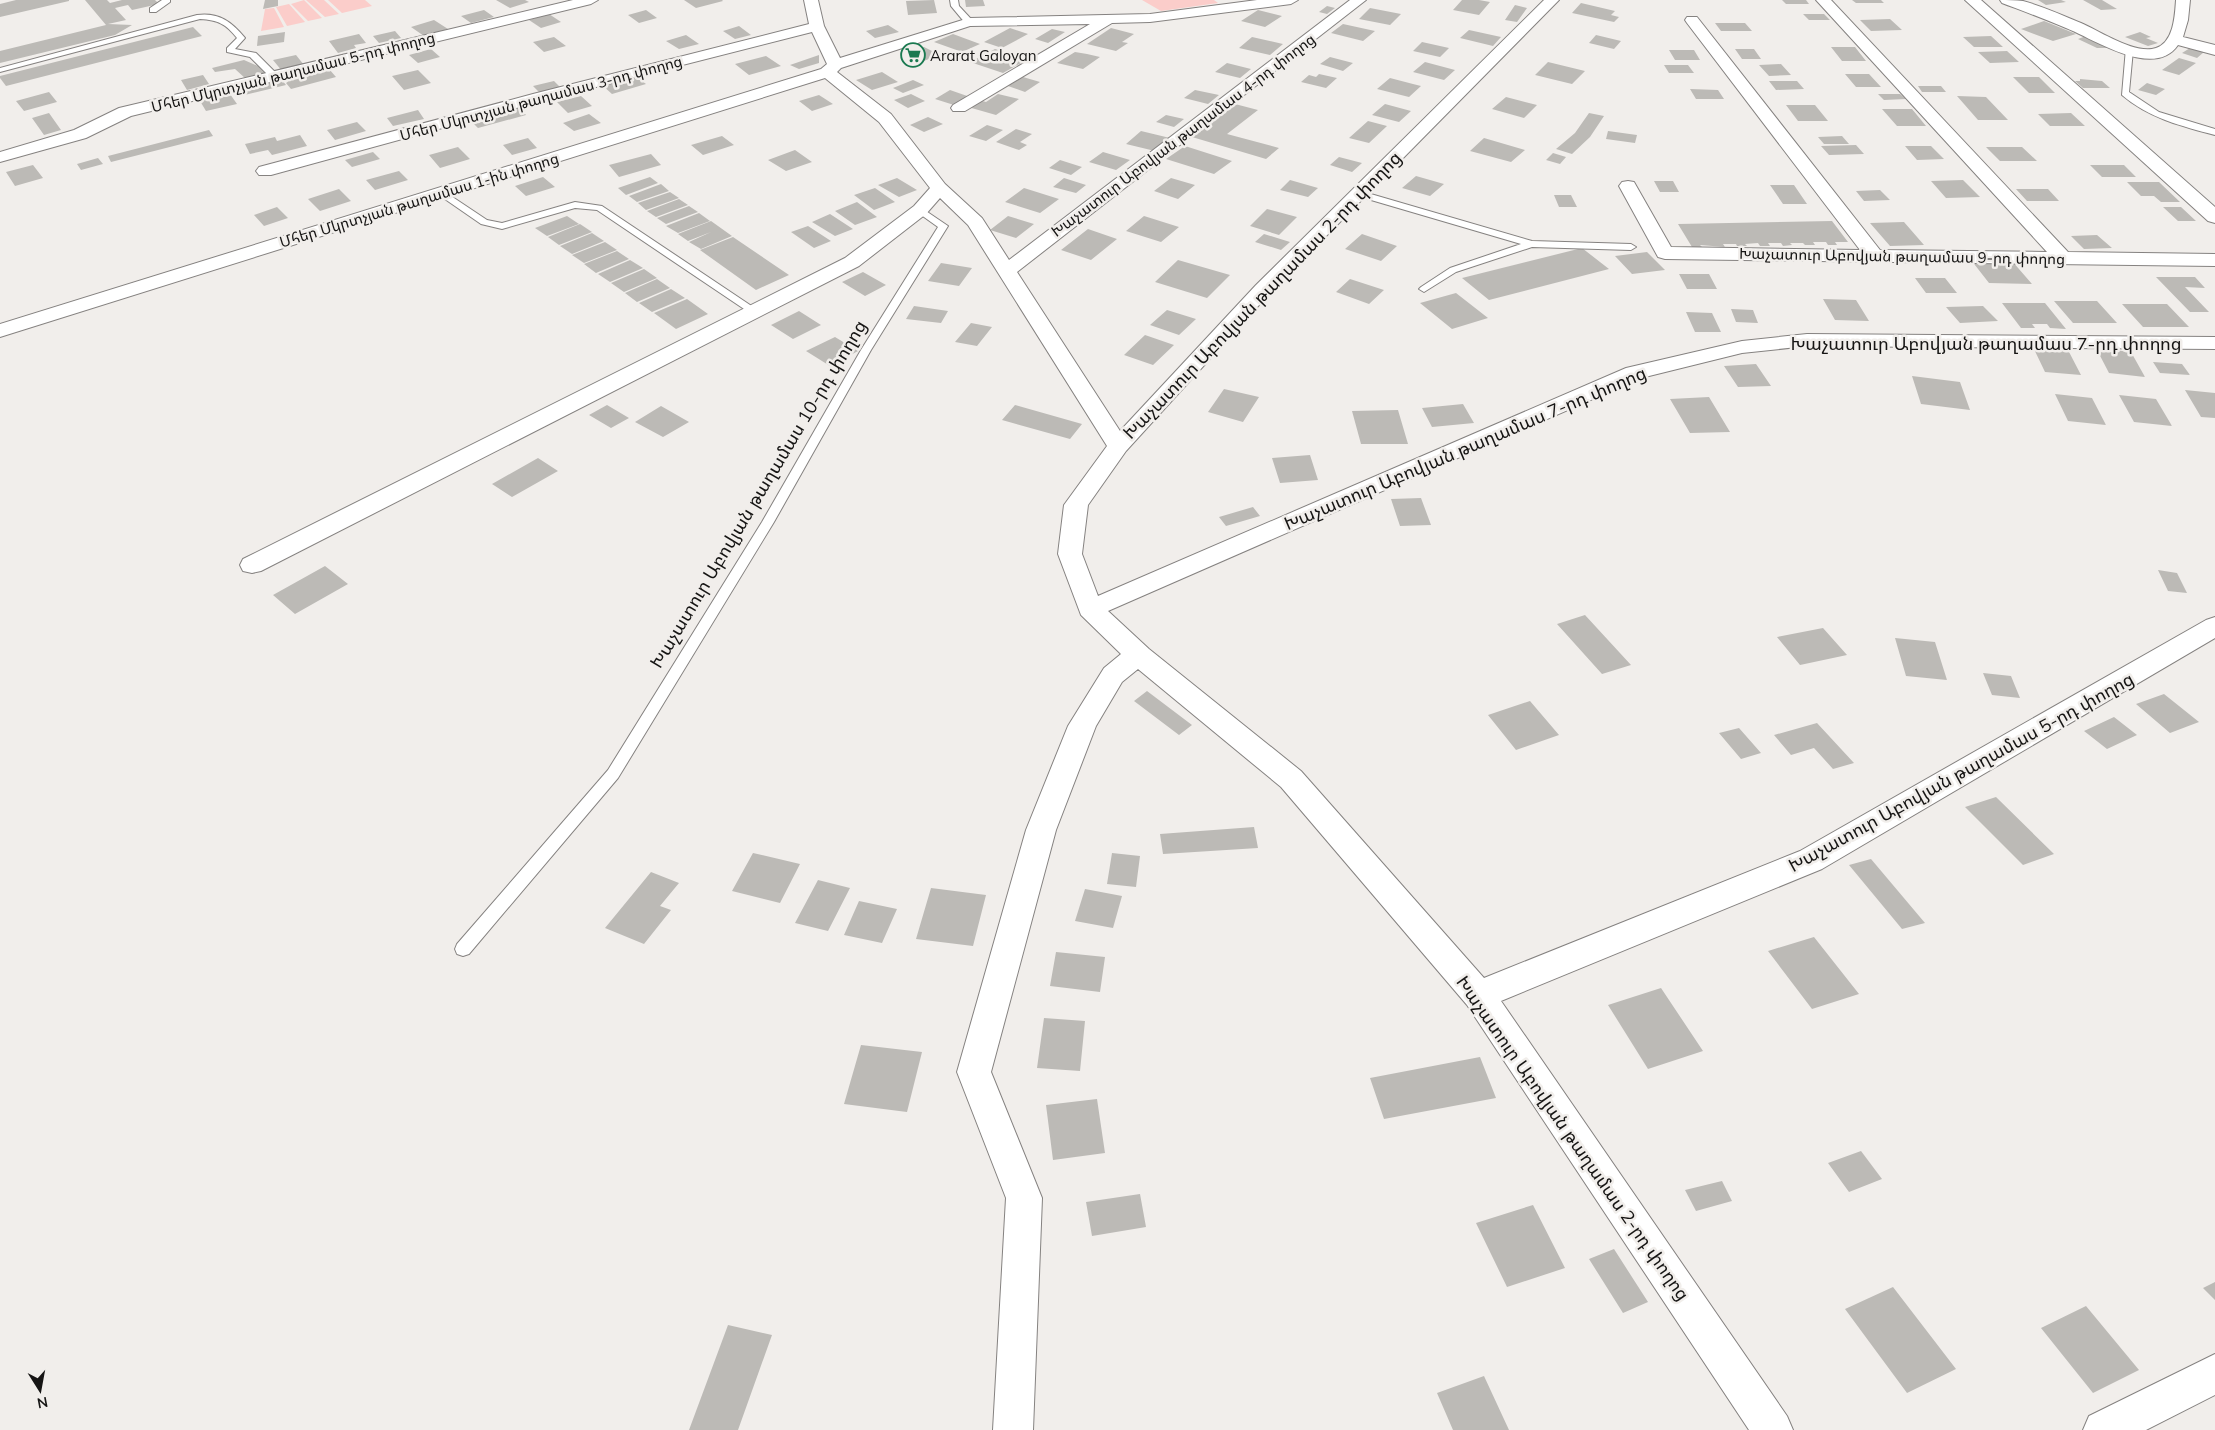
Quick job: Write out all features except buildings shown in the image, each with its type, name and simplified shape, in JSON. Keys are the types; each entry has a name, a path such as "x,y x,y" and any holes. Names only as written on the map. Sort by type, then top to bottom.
{"street":[{"name":"Մհեր Մկրտչյան թաղամաս 5-րդ փողոց","path":"0,157 80,134 125,112 591,0"},
{"path":"811,0 831,69 885,118 939,188 975,222 1118,446"},
{"name":"Մհեր Մկրտչյան թաղամաս 1-ին փողոց","path":"0,331 831,69 969,22 1150,18 1291,0"},
{"name":"Խաչատուր Աբովյան թաղամաս 4-րդ փողոց","path":"1006,270 1359,0"},
{"name":"Խաչատուր Աբովյան թաղամաս 2-րդ փողոց","path":"1552,0 1263,289 1118,446 1076,505 1070,554 1090,609 1140,656 1291,780 1479,996 1773,1430"},
{"path":"1823,0 2063,258"},
{"path":"1972,0 2215,217"},
{"path":"2007,0 2139,53 2165,50 2175,39 2184,0"},
{"path":"959,108 1108,19"},
{"path":"1692,20 1875,256"},
{"name":"Մհեր Մկրտչյան թաղամաս 3-րդ փողոց","path":"265,172 539,97 817,26"},
{"path":"2175,39 2215,50"},
{"name":"Խաչատուր Աբովյան թաղամաս 9-րդ փողոց","path":"1628,186 1664,253 2215,260"},
{"path":"252,564 852,262 920,210 939,188"},
{"name":"Խաչատուր Աբովյան թաղամաս 7-րդ փողոց","path":"1090,609 1634,373 1742,347 1807,340 2215,343"},
{"name":"Խաչատուր Աբովյան թաղամաս 5-րդ փողոց","path":"1479,996 1811,860 2215,626"},
{"path":"1013,1430 1024,1198 974,1072 1041,830 1061,778 1082,726 1100,694 1114,675 1128,662 1140,656"},
{"path":"2103,1430 2215,1374"}],"lane":[{"path":"153,10 166,2 166,0"},
{"path":"954,0 955,6 969,22"},
{"path":"0,70 200,17 220,17 241,38 230,50 253,56 274,76"},
{"path":"2129,50 2125,93 2138,106 2166,118 2215,132"},
{"path":"442,193 484,222 502,226 575,205 599,208 754,311"},
{"path":"1357,193 1531,244 1631,247"},
{"name":"Խաչատուր Աբովյան թաղամաս 10-րդ փողոց","path":"463,949 618,766 768,522 866,350 944,226 920,210"},
{"path":"1424,289 1453,270 1531,244"}],"shaded area":[{"path":"304,0 322,18 308,21 291,4"},
{"path":"306,0 324,0 339,14 325,17"},
{"path":"328,0 365,0 372,6 342,13"},
{"path":"1142,0 1214,0 1218,3 1161,11"},
{"path":"289,4 305,22 287,26 276,7"},
{"path":"274,8 284,27 261,31 265,9"}],"place":[{"name":"Ararat Galoyan","path":"913,55"}]}
